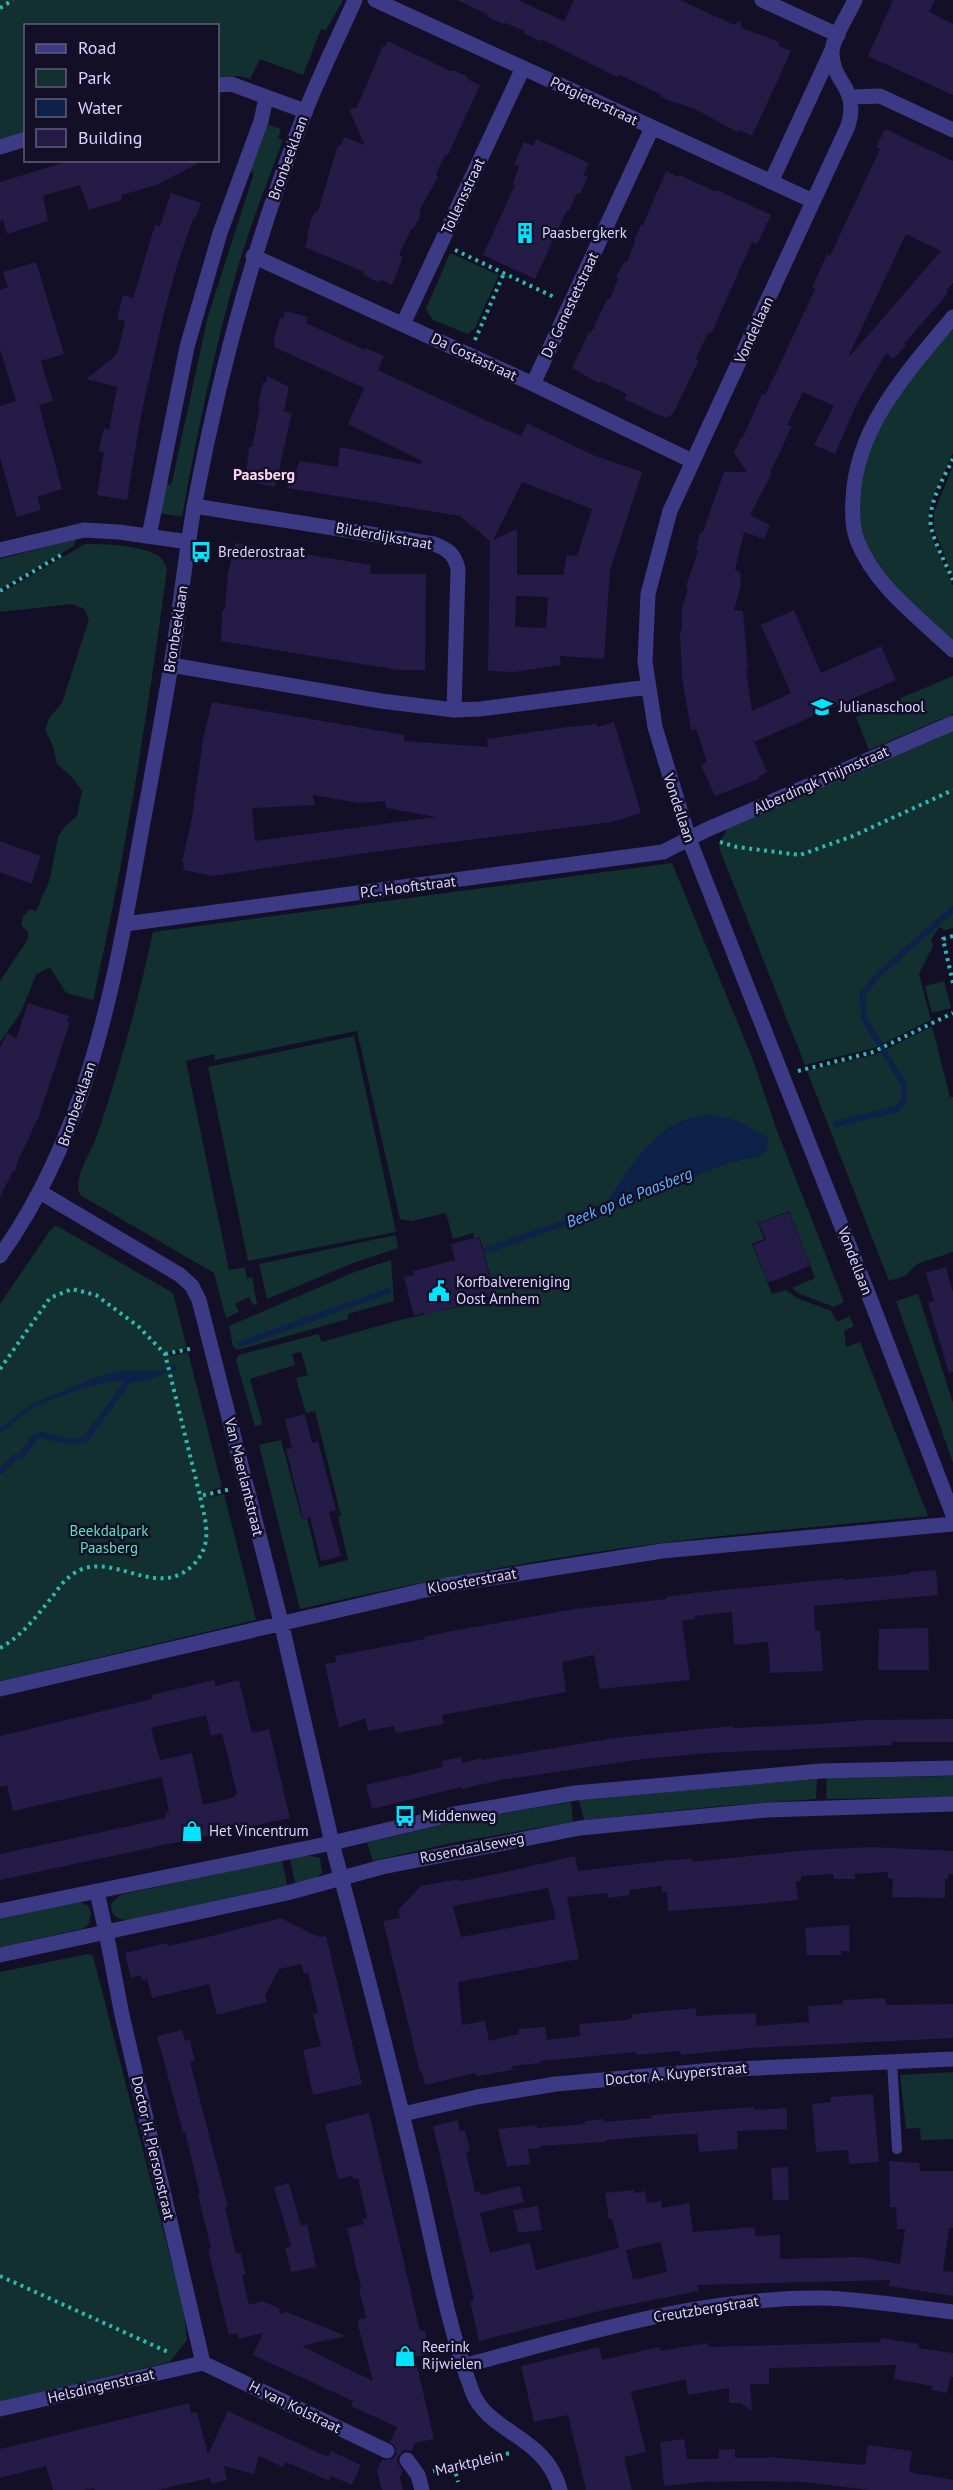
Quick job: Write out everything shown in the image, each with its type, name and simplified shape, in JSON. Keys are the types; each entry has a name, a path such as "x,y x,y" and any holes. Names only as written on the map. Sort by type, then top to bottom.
{"street":[{"name":"Bronbeeklaan","path":"0,1256 23,1223 60,1151 82,1095 102,1028 125,924 171,665 194,506 223,367 254,256 305,111 355,0"},
{"name":"Potgieterstraat","path":"375,0 813,201"},
{"path":"762,0 838,35"},
{"path":"771,182 855,0"},
{"path":"832,50 840,79 852,97 880,96 953,130"},
{"name":"Tollensstraat","path":"403,324 523,68"},
{"path":"219,86 231,84 305,111"},
{"name":"Vondellaan","path":"852,97 853,111 848,126 670,511 648,594 644,635 648,687 660,747 689,839 953,1515"},
{"path":"149,536 187,347 220,233 261,121 266,98"},
{"name":"De Genestetstraat","path":"533,384 652,128"},
{"path":"0,147 24,141"},
{"name":"Da Costastraat","path":"254,256 533,384 692,462"},
{"path":"953,317 903,377 875,422 855,478 852,518 857,539 867,559 883,581 953,650"},
{"name":"Bilderdijkstraat","path":"194,506 434,544 452,553 458,569 454,710"},
{"path":"0,549 84,530 189,542"},
{"path":"171,665 381,701 454,710 480,709 648,687"},
{"name":"Alberdingk Thijmstraat","path":"689,839 953,723"},
{"name":"P.C. Hooftstraat","path":"125,924 616,860 663,852 689,839"},
{"name":"Van Maerlantstraat","path":"40,1192 180,1275 192,1286 199,1300 281,1622 341,1876"},
{"name":"Kloosterstraat","path":"0,1689 281,1622 447,1585 542,1568 673,1550 953,1524"},
{"path":"0,1911 332,1843 454,1814 575,1792 821,1770 953,1768"},
{"name":"Rosendaalseweg","path":"0,1955 287,1893 341,1876 520,1838 647,1820 821,1806 953,1804"},
{"path":"341,1876 403,2114 464,2366 473,2394 487,2414 534,2448 549,2465 560,2490"},
{"name":"Doctor H. Piersonstraat","path":"98,1892 123,2022 203,2363"},
{"name":"Doctor A. Kuyperstraat","path":"403,2114 477,2097 556,2085 714,2070 953,2059"},
{"name":"Creutzbergstraat","path":"464,2366 623,2324 710,2307 767,2300 823,2298 953,2312"},
{"name":"Helsdingenstraat","path":"0,2409 203,2363"},
{"name":"H. van Kolstraat","path":"203,2363 387,2451"},
{"path":"408,2460 420,2482"}],"lane":[{"path":"892,2061 897,2150"}],"path":[{"path":"0,8 14,0"},
{"path":"441,243 570,305"},
{"path":"469,354 504,273"},
{"path":"953,459 937,492 932,511 931,529 953,580"},
{"path":"0,591 67,552"},
{"path":"706,830 719,842 737,847 800,855 853,836 953,790"},
{"path":"953,936 943,939 953,983"},
{"path":"782,1075 873,1052 953,1013"},
{"path":"0,1368 50,1298 72,1289 96,1295 110,1304 153,1340 165,1354 208,1538 204,1550 187,1571 177,1576 153,1580 104,1567 82,1569 63,1583 23,1632 0,1648"},
{"path":"165,1354 211,1344"},
{"path":"200,1496 245,1486"},
{"path":"0,2276 170,2353"},
{"name":"Marktplein","path":"420,2482 454,2466 534,2448"},
{"path":"454,2466 458,2482"}],"green space":[{"path":"0,0 343,0 326,30 321,29 303,75 260,59 250,79 239,76 219,77 219,24 24,24 24,132 0,139"},
{"path":"266,124 281,129 278,138 283,140 237,270 206,393 182,517 159,513 165,484 170,485 172,482 208,316 254,173 248,171"},
{"path":"450,253 499,275 475,328 468,334 433,320 426,309"},
{"path":"953,329 953,453 935,491 929,511 929,530 953,586 953,640 909,600 879,567 862,533 859,511 860,487 865,464 884,420 908,381"},
{"path":"953,466 953,576 934,529 934,512"},
{"path":"76,539 74,546 0,589 0,559"},
{"path":"85,544 121,546 148,551 160,557 167,569 135,785 93,1000 66,993 50,967 36,975 21,1012 0,1042 0,981 28,939 28,932 21,925 23,917 29,909 36,911 50,879 58,837 65,826 77,816 82,791 72,777 57,764 53,746 45,730 50,717 62,703 89,619 84,609 72,604 0,612 0,594"},
{"path":"953,676 953,714 869,750 856,717"},
{"path":"953,731 953,928 945,930 939,927 931,940 933,946 919,974 931,1020 874,1048 805,1065 719,848 720,842 728,828"},
{"path":"672,863 753,1060 776,1128 844,1302 834,1307 800,1294 792,1288 815,1278 789,1211 758,1223 764,1239 752,1244 772,1294 786,1290 797,1298 831,1311 837,1322 849,1316 854,1326 844,1331 846,1347 860,1342 928,1516 728,1535 616,1549 390,1589 300,1609 259,1445 281,1440 302,1519 307,1518 319,1567 348,1560 338,1517 341,1516 315,1411 306,1413 296,1378 308,1375 301,1352 292,1354 295,1365 250,1379 262,1422 261,1425 255,1426 236,1360 239,1355 318,1334 322,1342 396,1321 496,1298 480,1237 474,1238 473,1233 453,1239 446,1213 412,1221 400,1219 357,1031 215,1060 214,1054 186,1061 229,1270 245,1267 247,1279 252,1277 257,1304 253,1305 249,1297 235,1304 239,1312 226,1318 214,1273 80,1195 79,1180 113,1085 135,1009 153,932","holes":["648,1146 758,1156 732,1162 701,1173 670,1188 603,1210"]},
{"path":"944,981 951,1008 932,1013 925,986"},
{"path":"932,1026 950,1097 953,1097 953,1252 917,1264 905,1276 889,1281 807,1071 877,1054"},
{"path":"354,1036 396,1232 248,1261 208,1067"},
{"name":"Beekdalpark Paasberg","path":"55,1226 173,1293 187,1348 169,1352 171,1356 188,1352 222,1487 210,1491 212,1497 224,1494 256,1620 0,1681 0,1304"},
{"path":"396,1235 398,1248 353,1263 267,1299 259,1264"},
{"path":"391,1260 394,1301 348,1314 348,1319 238,1350 233,1347 229,1326 357,1271"},
{"path":"918,1294 953,1403 953,1463 896,1301"},
{"path":"953,1776 953,1797 828,1799 826,1797 827,1778"},
{"path":"817,1779 816,1799 584,1820 579,1800"},
{"path":"571,1802 573,1822 456,1842 373,1861 367,1843 457,1821"},
{"path":"307,1855 320,1858 322,1873 315,1879 295,1883 290,1859"},
{"path":"282,1860 287,1885 126,1920 117,1918 112,1911 111,1904 120,1895"},
{"path":"80,1902 88,1906 91,1912 89,1924 82,1929 0,1947 0,1916"},
{"path":"88,1954 93,1956 184,2311 187,2340 170,2362 0,2402 0,1972"},
{"path":"953,2072 953,2139 921,2140 920,2128 906,2129 900,2075"}],"water":[{"path":"703,1115 738,1121 753,1129 769,1139 766,1151 758,1156 701,1173 670,1188 602,1210 643,1150 670,1127 685,1119"},
{"path":"178,1367 177,1369 153,1378 136,1382 110,1382 77,1390 34,1407 0,1433 0,1428 33,1403 94,1378 117,1371 158,1371"}],"building":[{"path":"457,0 518,0 564,21 574,0 680,0 734,25 740,21 742,28 779,42 779,46 791,51 752,136 740,130 737,132 695,109 661,97 660,94 620,75 617,77 543,40 540,41 525,34 524,31 489,18 487,14"},
{"path":"893,0 935,0 929,12 953,24 953,95 868,56"},
{"path":"388,41 450,71 466,76 480,85 448,155 445,155 436,174 438,177 419,211 421,214 399,255 403,257 392,285 382,280 378,282 364,275 364,272 305,247 313,214 318,211 338,145 340,146 344,137 365,145 349,110 357,107 383,46 385,47"},
{"path":"885,129 953,161 953,283 947,290 948,293 893,359 886,353 857,403 835,454 814,445 834,406 803,392 787,425 792,426 770,473 772,473 750,515 770,525 764,539 744,532 735,570 740,572 741,585 734,610 743,611 748,670 746,670 752,711 791,693 761,625 794,610 821,673 881,646 896,680 754,742 767,772 758,777 759,779 715,796 701,765 707,762 696,729 691,730 682,677 680,632 682,630 682,608 688,588 686,586 698,551 696,549 700,533 703,532 724,472 747,472 734,453 762,394 765,395 773,379 815,289 812,288 827,254 830,256 880,149 876,147","holes":["906,234 941,251 850,356"]},
{"name":"Paasbergkerk","path":"536,139 589,163 583,175 588,177 580,194 577,193 569,211 567,210 535,279 483,255 515,185 513,184 519,166 514,164 524,142 533,146"},
{"path":"65,162 201,162 156,185 122,195 121,200 89,210 80,185 43,196 48,221 7,234 3,220 0,221 0,182"},
{"path":"666,171 716,192 717,190 771,215 757,244 752,242 712,332 708,333 696,358 698,362 673,414 666,418 624,399 627,394 602,382 598,383 572,368 607,299 610,299 618,279 616,277 624,262 627,262 634,240 643,225"},
{"path":"171,193 201,203 177,265 164,313 141,415 127,500 97,495 104,452 99,451 104,428 109,430 117,387 86,379 114,357 118,351 125,321 117,319 123,295 133,298 155,225 160,226"},
{"path":"36,262 64,354 41,361 53,401 39,405 62,489 37,497 41,510 17,517 0,458 0,406 16,401 0,349 0,290 8,287 3,272"},
{"path":"285,311 308,317 306,323 365,350 366,348 384,356 378,370 521,436 527,423 593,455 642,472 610,570 604,659 560,656 561,665 514,672 488,671 490,541 460,516 287,488 300,461 338,467 340,447 421,464 422,461 348,424 364,388 274,347 273,342 280,318 283,319","holes":["522,482 592,509 577,556 567,555 563,575 517,575 517,529 493,540","516,596 548,597 546,628 515,627"]},
{"path":"267,376 289,387 284,411 292,413 275,487 245,481 249,447 252,447 263,382 266,383"},
{"path":"235,543 371,565 370,574 426,574 425,670 398,670 221,641 222,611 225,609 228,573"},
{"path":"212,702 405,735 404,741 488,747 487,739 567,727 597,724 597,727 614,722 641,813 612,822 366,853 213,876 183,870 184,862 182,862 192,817 203,739","holes":["313,795 359,803 385,801 386,808 436,817 255,841 252,808 315,805"]},
{"path":"0,841 41,856 31,884 0,872"},
{"path":"28,1003 69,1016 67,1022 70,1022 39,1116 16,1165 17,1170 13,1171 0,1197 0,1048 7,1033 16,1039"},
{"path":"789,1212 810,1266 768,1283 753,1245 766,1240 759,1223"},
{"path":"479,1237 495,1296 414,1316 404,1277 414,1275 413,1271 455,1260 451,1244"},
{"path":"946,1267 953,1292 953,1372 949,1373 928,1303 934,1301 926,1273"},
{"path":"305,1414 312,1443 318,1441 336,1510 329,1512 341,1556 321,1561 310,1517 303,1519 286,1449 292,1448 285,1419"},
{"path":"936,1570 938,1595 814,1606 815,1631 820,1630 823,1671 770,1673 768,1642 734,1645 732,1612 695,1616 695,1619 682,1621 690,1680 600,1689 594,1655 562,1662 566,1692 442,1715 444,1724 396,1733 394,1726 368,1731 365,1718 339,1728 325,1664 336,1662 335,1656 425,1639 425,1637 452,1631 575,1609 666,1599 666,1597 694,1593"},
{"path":"928,1628 929,1670 878,1670 879,1629"},
{"path":"214,1680 216,1686 239,1680 252,1733 269,1729 290,1818 0,1880 0,1854 166,1818 165,1813 169,1812 162,1777 13,1811 7,1785 0,1787 0,1736 152,1699 151,1695","holes":["206,1715 211,1736 222,1733 237,1794 234,1795 235,1797 203,1805 192,1753 160,1760 151,1728"]},
{"path":"953,1719 953,1742 892,1742 892,1745 708,1753 643,1759 501,1780 462,1789 461,1787 372,1809 366,1785 443,1767 442,1761 461,1757 462,1763 614,1738 733,1726 733,1728 865,1720"},
{"path":"872,1847 953,1851 953,1874 948,1874 948,1879 945,1879 945,1898 892,1897 893,1878 888,1878 888,1872 855,1874 855,1879 834,1879 833,1874 801,1876 801,1881 796,1881 798,1900 747,1905 668,1911 667,1892 662,1892 662,1886 629,1890 630,1895 608,1898 608,1893 567,1897 579,1959 458,1982 462,2025 485,2021 489,2041 519,2034 518,2029 545,2027 547,2040 580,2036 579,2024 626,2020 632,2018 632,2014 696,2008 696,2016 756,2013 756,2026 809,2022 808,2006 843,2004 843,2000 885,1998 886,2005 953,2004 953,2038 750,2048 681,2055 680,2051 636,2055 636,2052 541,2061 541,2063 512,2066 513,2070 477,2076 476,2073 425,2085 383,1921 400,1918 398,1910 421,1886 478,1878 575,1856 578,1871 670,1860 692,1859 692,1862 809,1850","holes":["548,1888 556,1919 461,1937 453,1906"]},
{"path":"281,1918 319,1937 326,1936 362,2084 313,2095 303,2050 321,2046 313,2014 318,2013 308,1973 304,1974 301,1964 279,1969 265,1996 267,2002 217,2015 209,1984 152,1998 147,1979 142,1980 141,1975 131,1978 125,1953 167,1943 168,1946 204,1938"},
{"path":"849,1925 850,1951 841,1951 841,1955 807,1955 805,1928"},
{"path":"182,2030 185,2041 190,2039 195,2060 190,2062 228,2207 225,2207 236,2254 241,2253 246,2274 242,2275 249,2305 262,2301 279,2308 280,2314 287,2312 346,2336 302,2346 373,2381 358,2325 359,2319 366,2318 347,2228 364,2224 362,2219 367,2218 358,2178 353,2179 352,2176 338,2179 325,2124 369,2113 420,2331 425,2330 431,2354 415,2357 434,2439 415,2443 411,2451 405,2450 398,2456 397,2462 403,2471 400,2477 403,2490 382,2490 377,2470 382,2460 392,2459 396,2455 395,2446 390,2442 397,2427 351,2406 353,2401 253,2355 263,2333 239,2339 237,2333 229,2335 208,2249 211,2248 198,2195 200,2194 185,2132 183,2132 157,2036"},
{"path":"873,2094 879,2162 849,2164 848,2150 816,2152 812,2104 831,2102 830,2097"},
{"path":"754,2107 754,2110 787,2108 787,2129 737,2131 738,2149 699,2152 697,2134 653,2136 606,2140 606,2142 539,2146 539,2148 528,2149 530,2164 507,2167 498,2129 585,2124 585,2121 604,2119 604,2122 652,2118 652,2115"},
{"path":"458,2120 460,2132 465,2130 470,2151 466,2152 475,2192 480,2191 481,2195 520,2186 524,2202 480,2213 490,2253 530,2243 536,2270 619,2248 612,2219 609,2219 605,2193 634,2190 634,2193 645,2191 647,2203 661,2201 662,2208 689,2203 693,2232 755,2227 755,2236 780,2235 780,2259 859,2257 900,2264 905,2229 897,2229 896,2207 890,2207 889,2161 919,2163 920,2171 953,2171 953,2228 949,2228 943,2271 953,2272 953,2296 889,2286 890,2280 697,2285 699,2291 612,2308 479,2341 470,2301 474,2300 433,2126","holes":["661,2242 667,2272 633,2280 626,2250"]},
{"path":"788,2167 789,2200 773,2200 771,2168"},
{"path":"289,2183 301,2226 307,2224 316,2267 291,2272 285,2248 291,2246 274,2187"},
{"path":"538,2206 542,2230 518,2233 513,2210"},
{"path":"881,2338 919,2344 918,2348 953,2353 953,2377 950,2377 947,2393 931,2390 932,2386 894,2379 896,2365 769,2368 769,2384 750,2384 752,2411 740,2403 729,2403 729,2388 688,2395 686,2379 631,2392 646,2452 624,2457 632,2490 586,2490 568,2415 534,2422 521,2366 599,2347 602,2360 659,2347 660,2351 708,2343 709,2347 880,2342"},
{"path":"189,2403 191,2413 197,2412 208,2454 228,2411 328,2457 331,2451 361,2465 352,2485 331,2476 329,2481 286,2462 283,2467 259,2456 254,2474 224,2466 227,2480 211,2484 210,2478 158,2490 94,2490 94,2488 53,2490 46,2466 0,2478 0,2449"},
{"path":"684,2439 687,2459 719,2459 719,2450 735,2449 735,2458 768,2457 865,2465 868,2445 912,2451 909,2472 953,2480 953,2490 870,2490 804,2482 754,2481 701,2482 664,2486 660,2442"}],"waterway":[{"name":"Beek op de Paasberg","path":"836,1124 897,1109 904,1099 904,1085 864,1018 862,995 877,976 953,909"},
{"name":"Beek op de Paasberg","path":"487,1250 608,1208"},
{"name":"Beek op de Paasberg","path":"240,1344 388,1291"},
{"name":"Beek op de Paasberg","path":"0,1471 14,1458 22,1455 35,1437 42,1435 70,1442 85,1440 131,1377"}],"place":[{"name":"Paasbergkerk","path":"525,233"},
{"name":"Brederostraat","path":"201,552"},
{"name":"Julianaschool","path":"822,707"},
{"name":"Korfbalvereniging Oost Arnhem","path":"439,1291"},
{"name":"Middenweg","path":"405,1816"},
{"name":"Het Vincentrum","path":"192,1831"},
{"name":"Reerink Rijwielen","path":"405,2356"}],"district":[{"name":"Paasberg","path":"264,474"}]}
